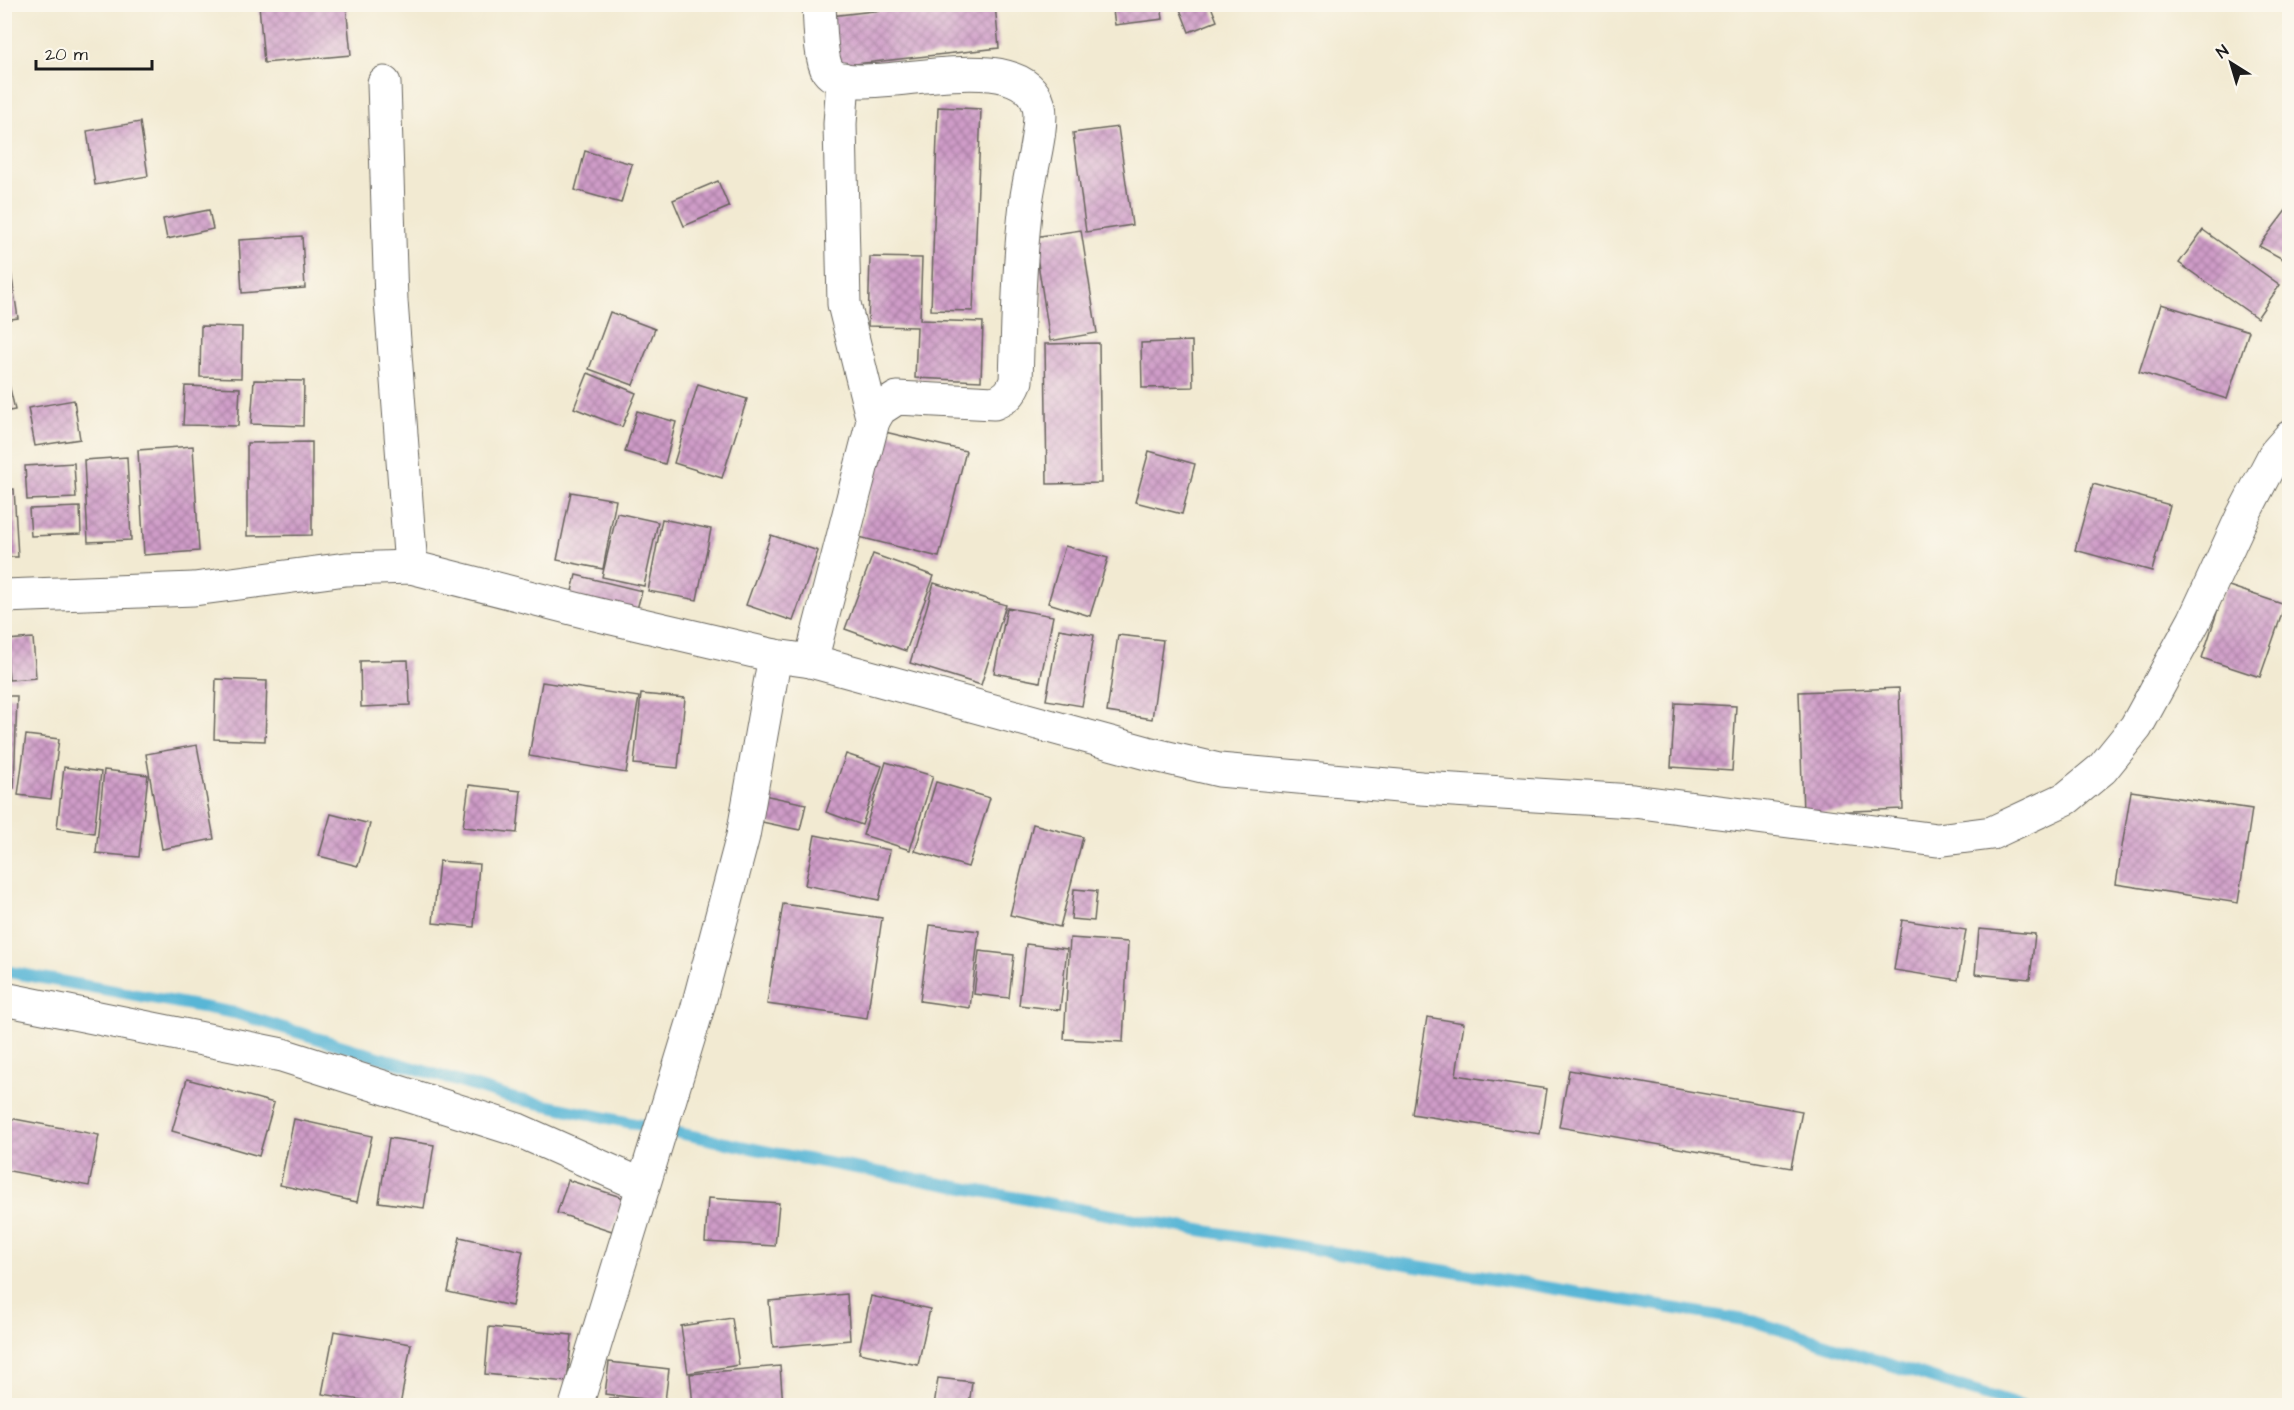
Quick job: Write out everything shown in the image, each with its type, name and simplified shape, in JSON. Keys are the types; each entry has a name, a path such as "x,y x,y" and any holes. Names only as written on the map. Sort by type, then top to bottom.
{"street":[{"path":"811,661 873,421 880,409 897,398 994,403 1006,397 1016,381 1026,204 1039,128 1039,107 1034,94 1023,84 1000,74 843,79 833,76 824,63 819,4"},
{"path":"843,79 840,124 844,304 873,421"},
{"path":"384,82 391,301 411,567"},
{"path":"4,596 194,589 346,569 411,567 595,614 775,656 811,661 1147,753 1219,770 1421,788 1633,801 1938,840 1992,833 2067,798 2102,769 2136,728 2194,621 2242,517 2275,454 2289,437"},
{"path":"576,1406 697,1010 743,836 775,656"},
{"path":"4,999 282,1054 646,1172"}],"building":[{"path":"934,4 995,4 999,48 828,67 822,17"},
{"path":"1112,4 1161,4 1163,19 1115,25"},
{"path":"1178,4 1210,4 1217,21 1189,32"},
{"path":"259,5 346,5 351,55 264,63"},
{"path":"938,107 981,109 973,311 931,310"},
{"path":"140,122 148,176 95,185 87,131"},
{"path":"1118,127 1132,225 1086,232 1073,133"},
{"path":"585,151 632,164 621,203 575,190"},
{"path":"718,181 729,207 684,226 673,200"},
{"path":"2287,209 2290,211 2290,263 2259,246"},
{"path":"209,210 213,229 167,239 163,219"},
{"path":"1081,230 1097,333 1050,341 1034,237"},
{"path":"2203,230 2280,285 2257,318 2179,263"},
{"path":"302,236 305,288 242,293 239,240"},
{"path":"870,257 922,258 920,320 983,322 981,381 915,378 917,327 868,326"},
{"path":"10,265 18,318 4,320 4,266"},
{"path":"2161,304 2249,331 2227,399 2139,372"},
{"path":"610,312 655,329 633,385 589,369"},
{"path":"201,326 242,327 241,378 200,377"},
{"path":"1192,341 1193,387 1142,388 1141,343"},
{"path":"1099,343 1101,483 1047,484 1045,344"},
{"path":"4,363 15,410 4,412"},
{"path":"588,373 636,393 622,427 574,408"},
{"path":"254,380 304,381 303,426 251,424"},
{"path":"698,384 747,399 722,478 674,463"},
{"path":"185,386 240,388 238,426 183,425"},
{"path":"74,400 80,439 35,446 28,408"},
{"path":"637,411 676,422 665,464 625,452"},
{"path":"885,432 966,451 939,557 859,537"},
{"path":"312,442 312,535 247,536 247,443"},
{"path":"193,446 199,551 144,555 138,450"},
{"path":"1149,451 1195,464 1182,514 1135,502"},
{"path":"127,457 131,540 88,542 84,460"},
{"path":"74,463 76,498 27,500 25,466"},
{"path":"2093,484 2170,505 2152,571 2075,550"},
{"path":"14,489 18,557 4,557 4,490"},
{"path":"571,492 616,500 603,569 557,560"},
{"path":"80,507 81,534 31,536 29,509"},
{"path":"617,513 658,522 644,586 602,577"},
{"path":"662,519 711,529 697,600 648,591"},
{"path":"771,535 818,551 793,621 746,605"},
{"path":"1065,546 1108,558 1090,616 1048,603"},
{"path":"873,554 934,576 906,651 845,629"},
{"path":"576,575 642,591 634,620 569,603"},
{"path":"934,583 1006,605 981,685 910,663"},
{"path":"2226,585 2285,605 2260,677 2202,658"},
{"path":"1007,608 1053,616 1040,682 994,673"},
{"path":"1059,629 1094,635 1082,706 1046,700"},
{"path":"1118,635 1163,640 1152,719 1107,712"},
{"path":"33,638 36,678 9,680 6,640"},
{"path":"408,660 410,705 361,707 360,661"},
{"path":"216,679 267,681 265,741 214,739"},
{"path":"542,682 639,697 626,773 529,756"},
{"path":"1899,688 1903,809 1803,813 1799,692"},
{"path":"641,694 685,698 678,768 634,764"},
{"path":"4,696 17,696 14,788 4,788"},
{"path":"1675,703 1736,706 1732,771 1671,767"},
{"path":"26,735 59,739 51,799 18,795"},
{"path":"197,745 214,839 162,849 146,754"},
{"path":"846,754 882,766 862,825 826,812"},
{"path":"886,762 933,776 910,850 863,835"},
{"path":"64,767 101,772 94,833 57,828"},
{"path":"104,770 148,775 139,857 96,853"},
{"path":"936,782 990,798 968,867 915,851"},
{"path":"469,785 521,791 517,833 463,827"},
{"path":"2131,791 2252,809 2238,903 2116,884"},
{"path":"759,794 806,804 800,830 753,820"},
{"path":"331,814 370,824 358,866 319,856"},
{"path":"1033,824 1083,837 1060,927 1010,915"},
{"path":"815,835 890,850 879,900 805,885"},
{"path":"439,861 479,864 474,927 433,923"},
{"path":"1074,889 1097,891 1094,921 1071,919"},
{"path":"783,904 882,918 867,1018 767,1004"},
{"path":"1902,920 1966,930 1958,980 1894,970"},
{"path":"930,925 979,931 970,1008 920,1001"},
{"path":"1979,929 2035,934 2030,979 1975,974"},
{"path":"1070,938 1128,942 1123,1042 1064,1039"},
{"path":"1026,944 1067,949 1060,1010 1019,1005"},
{"path":"979,951 1014,955 1009,998 974,994"},
{"path":"1427,1017 1464,1023 1456,1075 1547,1089 1540,1134 1412,1114"},
{"path":"1569,1070 1802,1111 1791,1168 1559,1127"},
{"path":"187,1079 274,1103 259,1156 172,1131"},
{"path":"4,1117 99,1135 89,1186 4,1170"},
{"path":"294,1119 372,1136 357,1202 280,1185"},
{"path":"389,1138 434,1145 424,1208 379,1202"},
{"path":"568,1180 624,1198 612,1231 557,1213"},
{"path":"708,1198 779,1203 775,1246 705,1242"},
{"path":"460,1237 523,1251 512,1306 448,1292"},
{"path":"847,1294 850,1340 773,1347 769,1301"},
{"path":"871,1296 930,1309 918,1365 859,1353"},
{"path":"732,1318 739,1365 688,1373 681,1326"},
{"path":"489,1327 572,1335 567,1382 485,1374"},
{"path":"334,1331 411,1344 400,1406 322,1394"},
{"path":"609,1362 669,1369 665,1401 677,1402 677,1406 608,1406 609,1398 659,1401 605,1394"},
{"path":"780,1366 783,1406 693,1406 690,1374"},
{"path":"938,1378 972,1382 969,1406 934,1406"}],"waterway":[{"path":"4,971 235,1013 512,1098 779,1154 1133,1219 1756,1322 2020,1406"}]}
